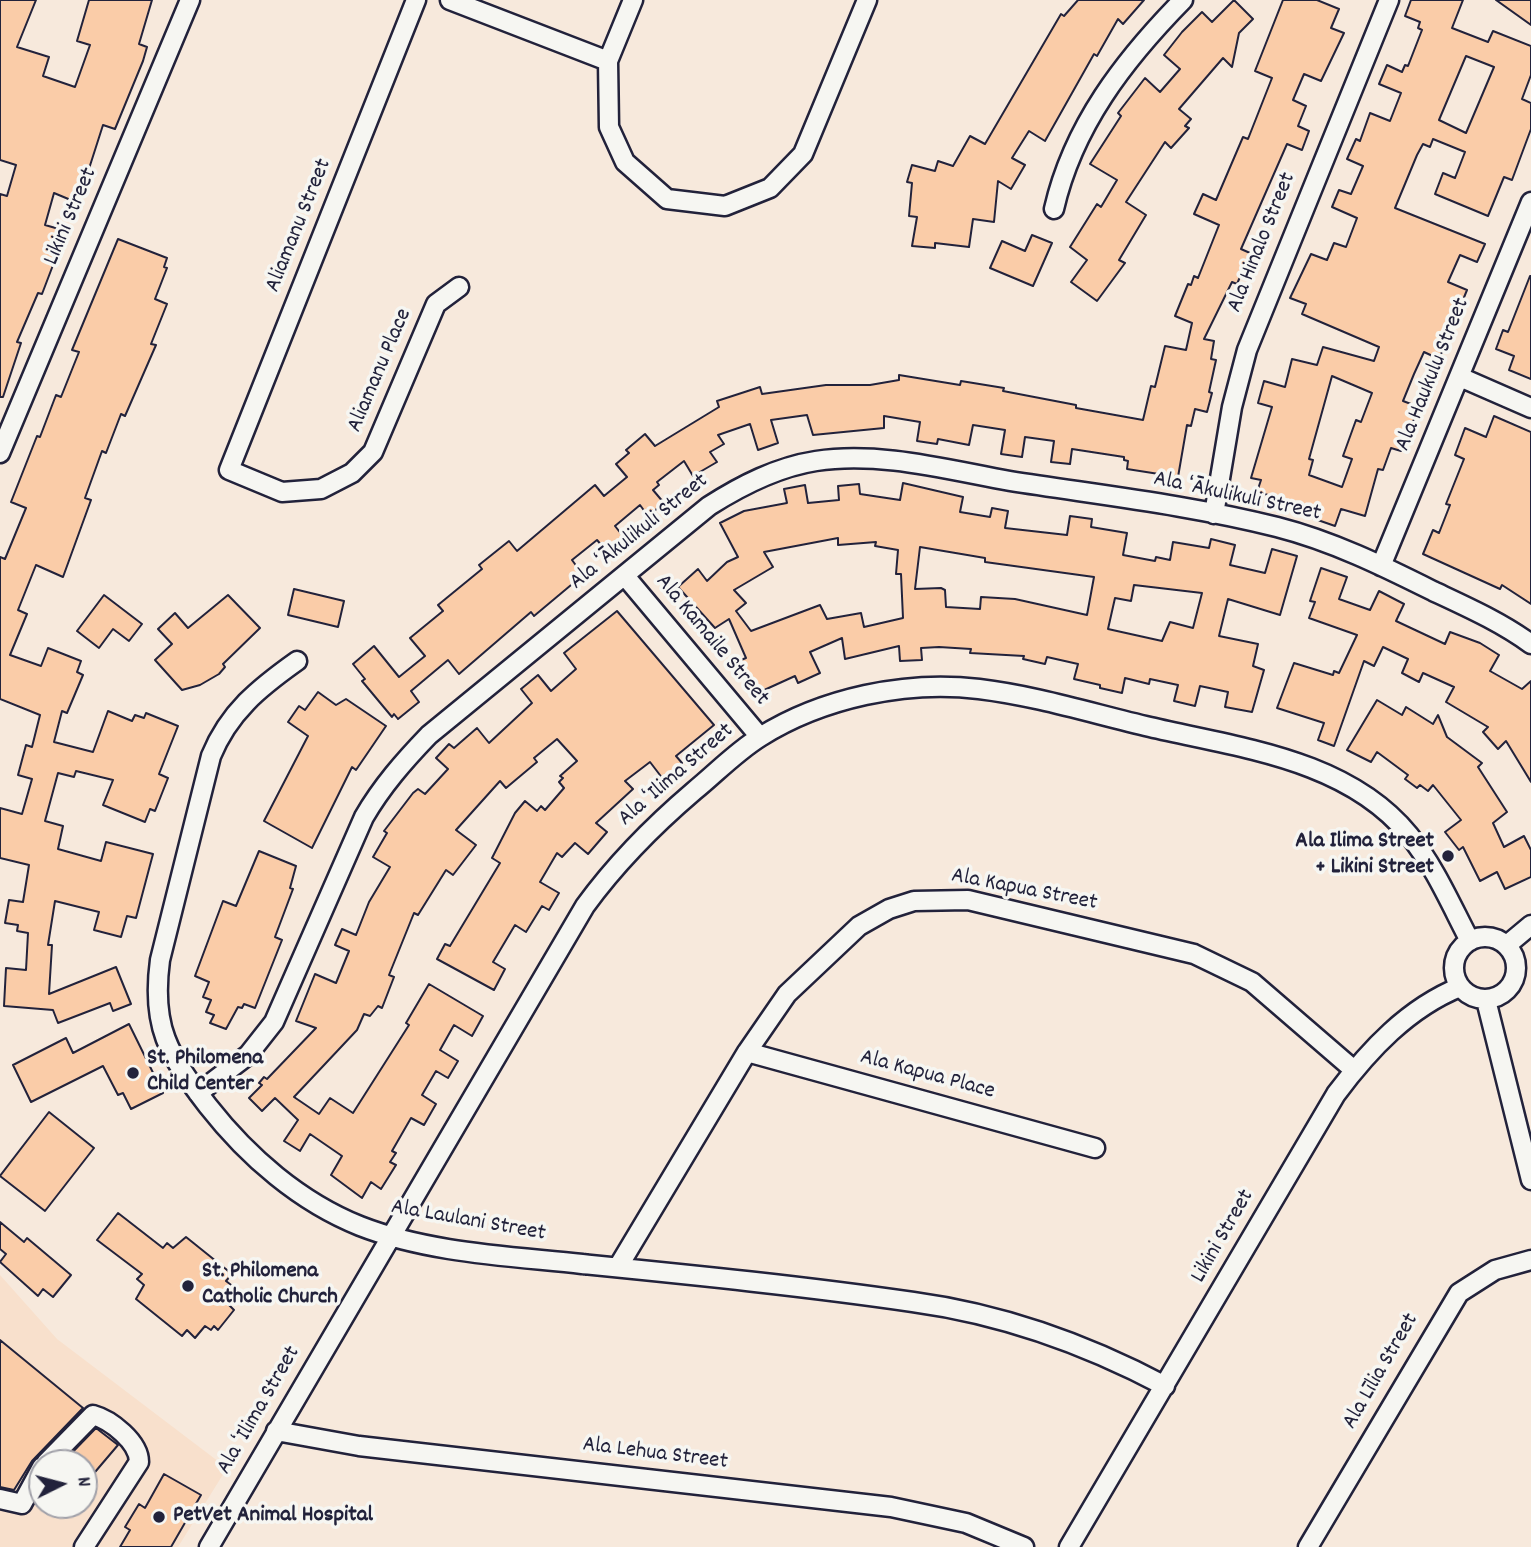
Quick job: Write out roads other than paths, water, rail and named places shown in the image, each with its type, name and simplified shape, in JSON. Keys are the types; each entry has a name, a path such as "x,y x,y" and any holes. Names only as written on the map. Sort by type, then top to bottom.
{"street":[{"name":"Likini Street","path":"0,453 190,0"},
{"name":"Aliamanu Street","path":"229,470 416,0"},
{"path":"450,0 608,61"},
{"path":"633,0 608,61 609,127 625,162 667,199 725,206 770,188 803,154 867,0"},
{"path":"1054,209 1066,162 1092,111 1119,74 1183,0"},
{"name":"Ala Hinalo Street","path":"1214,513 1232,407 1247,350 1388,0"},
{"name":"Ala Haukulu Street","path":"1381,566 1531,202"},
{"name":"Aliamanu Place","path":"229,470 282,492 321,489 352,473 373,452 436,304 459,287"},
{"path":"1460,377 1531,408"},
{"name":"Ala ʻĀkulikuli Street","path":"198,1093 248,1055 274,1022 349,849 380,790 429,735 733,491 776,472 816,461 894,462 1214,513 1277,527 1330,544 1381,566 1485,616 1531,644"},
{"name":"Ala Kamaile Street","path":"625,576 760,737"},
{"name":"Ala Laulani Street","path":"297,661 249,698 219,737 211,756 160,960 155,993 159,1021 167,1045 198,1093 250,1155 278,1177 357,1225 390,1236 488,1254 915,1302 957,1310 1059,1338 1165,1386"},
{"name":"Ala ʻIlima Street","path":"209,1547 567,936 607,876 659,821 760,737 791,720 858,698 921,687 949,687 1013,694 1290,760 1346,785 1408,833 1431,864 1470,941"},
{"name":"Ala Kapua Street","path":"618,1267 747,1052 787,994 859,926 889,909 914,901 943,898 968,900 1194,954 1252,982 1354,1070"},
{"path":"1507,945 1531,925"},
{"path":"1489,937 1507,945 1513,954 1516,974 1506,993 1486,1000 1476,999 1460,987 1454,967 1462,947 1470,941 1489,937"},
{"name":"Likini Street","path":"1069,1547 1322,1117 1354,1070 1412,1013 1437,997 1460,987"},
{"path":"1486,1000 1531,1180"},
{"name":"Ala Kapua Place","path":"747,1052 1095,1148"},
{"name":"Ala Līlia Street","path":"1308,1547 1459,1293 1494,1270 1531,1260"},
{"path":"60,1449 93,1415 101,1417 133,1442 139,1453 139,1462 84,1547"},
{"name":"Ala Lehua Street","path":"276,1431 346,1444 891,1507 966,1523 1024,1547"},
{"path":"0,1499 22,1504 28,1493"}],"place":[{"name":"Ala Ilima Street + Likini Street","path":"1448,856"},
{"name":"St. Philomena Child Center","path":"133,1073"},
{"name":"St. Philomena Catholic Church","path":"188,1286"},
{"name":"PetVet Animal Hospital","path":"159,1517"}]}
